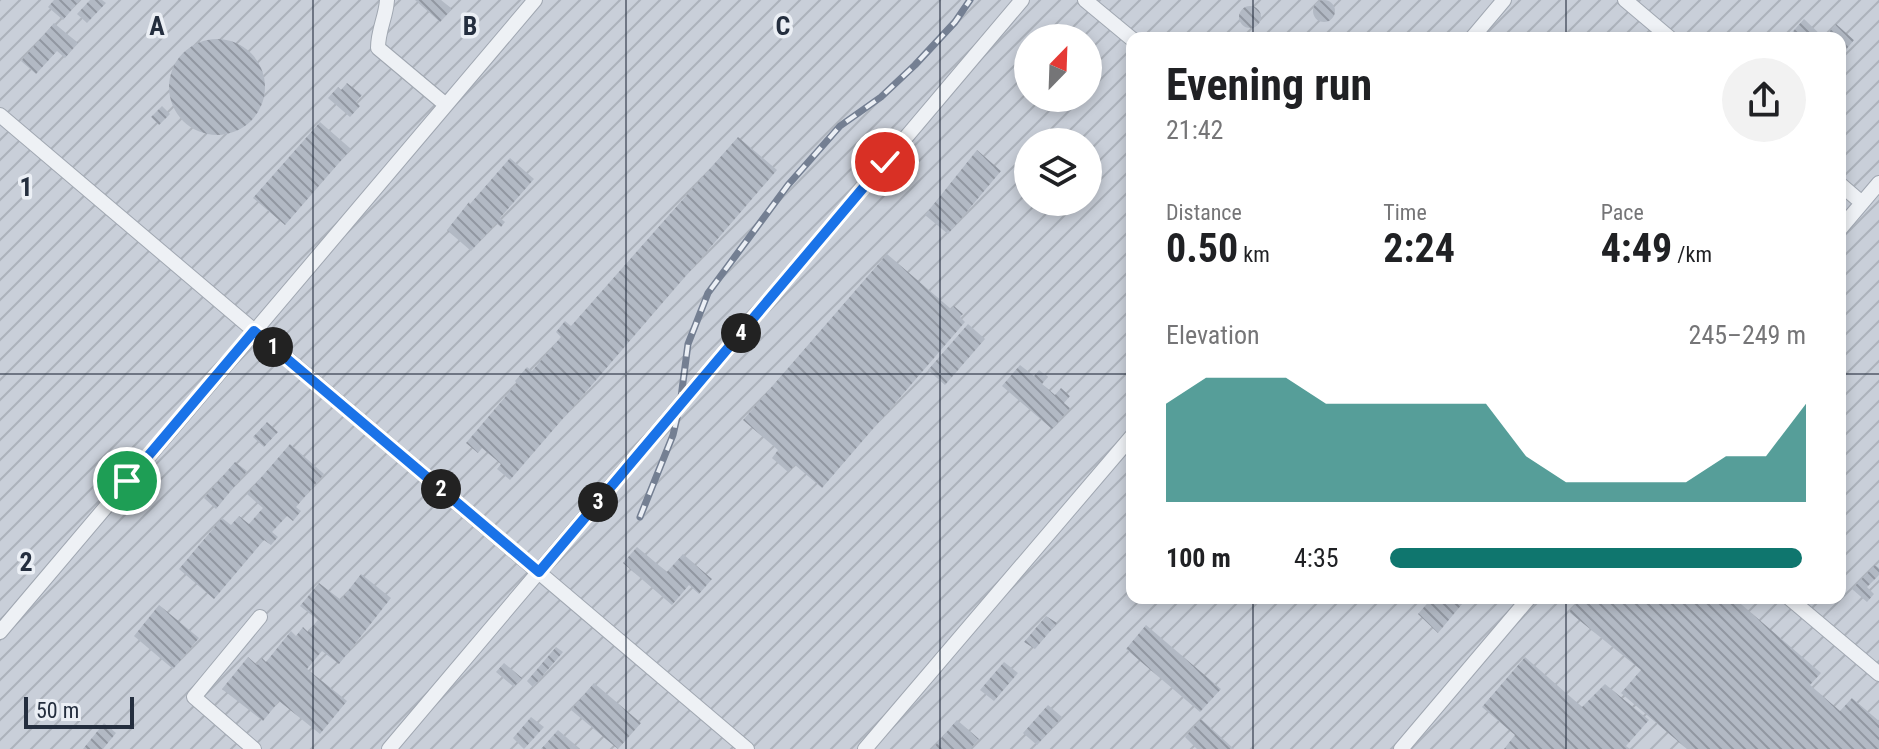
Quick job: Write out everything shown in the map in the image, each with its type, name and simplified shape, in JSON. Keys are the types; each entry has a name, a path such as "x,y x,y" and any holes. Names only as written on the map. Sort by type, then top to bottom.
{"lane":[{"path":"387,0 387,12 378,32 378,48 446,105"},
{"path":"0,632 535,0"},
{"path":"389,749 1022,0"},
{"path":"1085,0 1126,34"},
{"path":"1477,32 1504,0"},
{"path":"1625,0 1663,32"},
{"path":"0,115 747,749"},
{"path":"1846,222 1879,183"},
{"path":"1846,189 1862,203"},
{"path":"865,749 1126,443"},
{"path":"1401,749 1524,604"},
{"path":"1796,604 1879,674"},
{"path":"254,749 194,697 260,617"}],"shaded area":[{"path":"0,0 1879,0 1879,749 0,749"}],"building":[{"path":"54,0 80,0 63,20 48,7"},
{"path":"90,0 106,3 87,23 77,14"},
{"path":"415,0 441,0 452,9 440,22"},
{"path":"1324,0 1332,3 1335,11 1332,19 1324,22 1316,19 1313,11 1316,3"},
{"path":"1250,6 1258,9 1261,17 1258,25 1250,28 1242,25 1239,17 1242,9"},
{"path":"1804,19 1818,32 1792,32"},
{"path":"54,23 78,43 65,58 57,51 36,74 21,61"},
{"path":"1836,24 1845,32 1829,32"},
{"path":"1846,33 1854,40 1846,50"},
{"path":"217,39 236,42 251,53 262,68 265,87 262,106 251,121 236,132 217,135 198,132 183,121 172,106 169,87 172,68 183,53 198,42"},
{"path":"347,83 362,95 356,102 360,106 350,117 328,98 338,87 341,90"},
{"path":"162,106 170,114 159,125 151,117"},
{"path":"320,122 351,149 285,225 253,198"},
{"path":"738,137 777,170 510,480 497,469 501,464 482,448 478,453 466,443 527,367 532,371 561,337 556,332 565,321 571,326"},
{"path":"977,150 1001,171 948,234 925,215"},
{"path":"510,158 534,179 500,218 505,222 501,227 496,223 471,251 447,230"},
{"path":"887,254 951,309 954,306 963,314 960,317 965,322 822,488 795,465 788,472 772,458 778,450 743,420"},
{"path":"968,324 985,339 945,385 928,370"},
{"path":"1020,365 1034,376 1039,370 1048,377 1042,384 1055,395 1061,388 1070,396 1064,403 1070,408 1052,429 1002,386"},
{"path":"267,422 278,432 264,447 253,437"},
{"path":"290,444 324,474 296,507 301,511 293,521 287,516 272,532 278,537 271,545 264,540 214,599 179,569 222,518 231,525 239,516 249,524 263,508 247,494"},
{"path":"235,462 247,471 216,509 204,498"},
{"path":"637,547 667,572 683,554 712,579 699,594 689,585 672,605 623,563"},
{"path":"1875,565 1879,568 1879,575 1867,587 1874,594 1867,602 1852,589"},
{"path":"361,574 391,598 339,664 322,651 307,669 347,701 320,734 279,701 263,721 222,689 248,657 257,665 262,658 266,662 291,631 296,636 303,627 308,632 318,620 300,606 319,583 341,600"},
{"path":"1427,604 1462,604 1438,633 1418,614"},
{"path":"1576,604 1741,604 1821,673 1810,685 1840,711 1852,698 1879,721 1879,749 1687,749 1621,693 1641,670 1569,612"},
{"path":"159,605 199,638 173,669 134,636"},
{"path":"1046,616 1057,623 1035,649 1024,642"},
{"path":"1146,625 1221,689 1200,712 1126,649"},
{"path":"556,647 563,652 533,687 527,681"},
{"path":"1525,657 1582,707 1605,684 1649,720 1626,746 1630,749 1504,749 1515,735 1482,707"},
{"path":"1004,662 1018,673 994,701 980,690"},
{"path":"504,663 522,678 514,687 496,672"},
{"path":"594,683 641,723 618,749 571,710"},
{"path":"1048,705 1062,717 1037,745 1023,733"},
{"path":"531,717 544,727 524,749 513,738"},
{"path":"1201,719 1234,749 1197,749 1185,737"},
{"path":"957,720 979,739 970,749 932,749"},
{"path":"104,723 116,733 103,749 83,749"},
{"path":"558,730 580,749 541,749"}],"railway":[{"path":"640,517 673,435 688,344 708,293 788,185 840,126 881,97 915,65 955,22 970,0"}],"route":[{"path":"127,481 254,331 539,572 885,162"}]}
